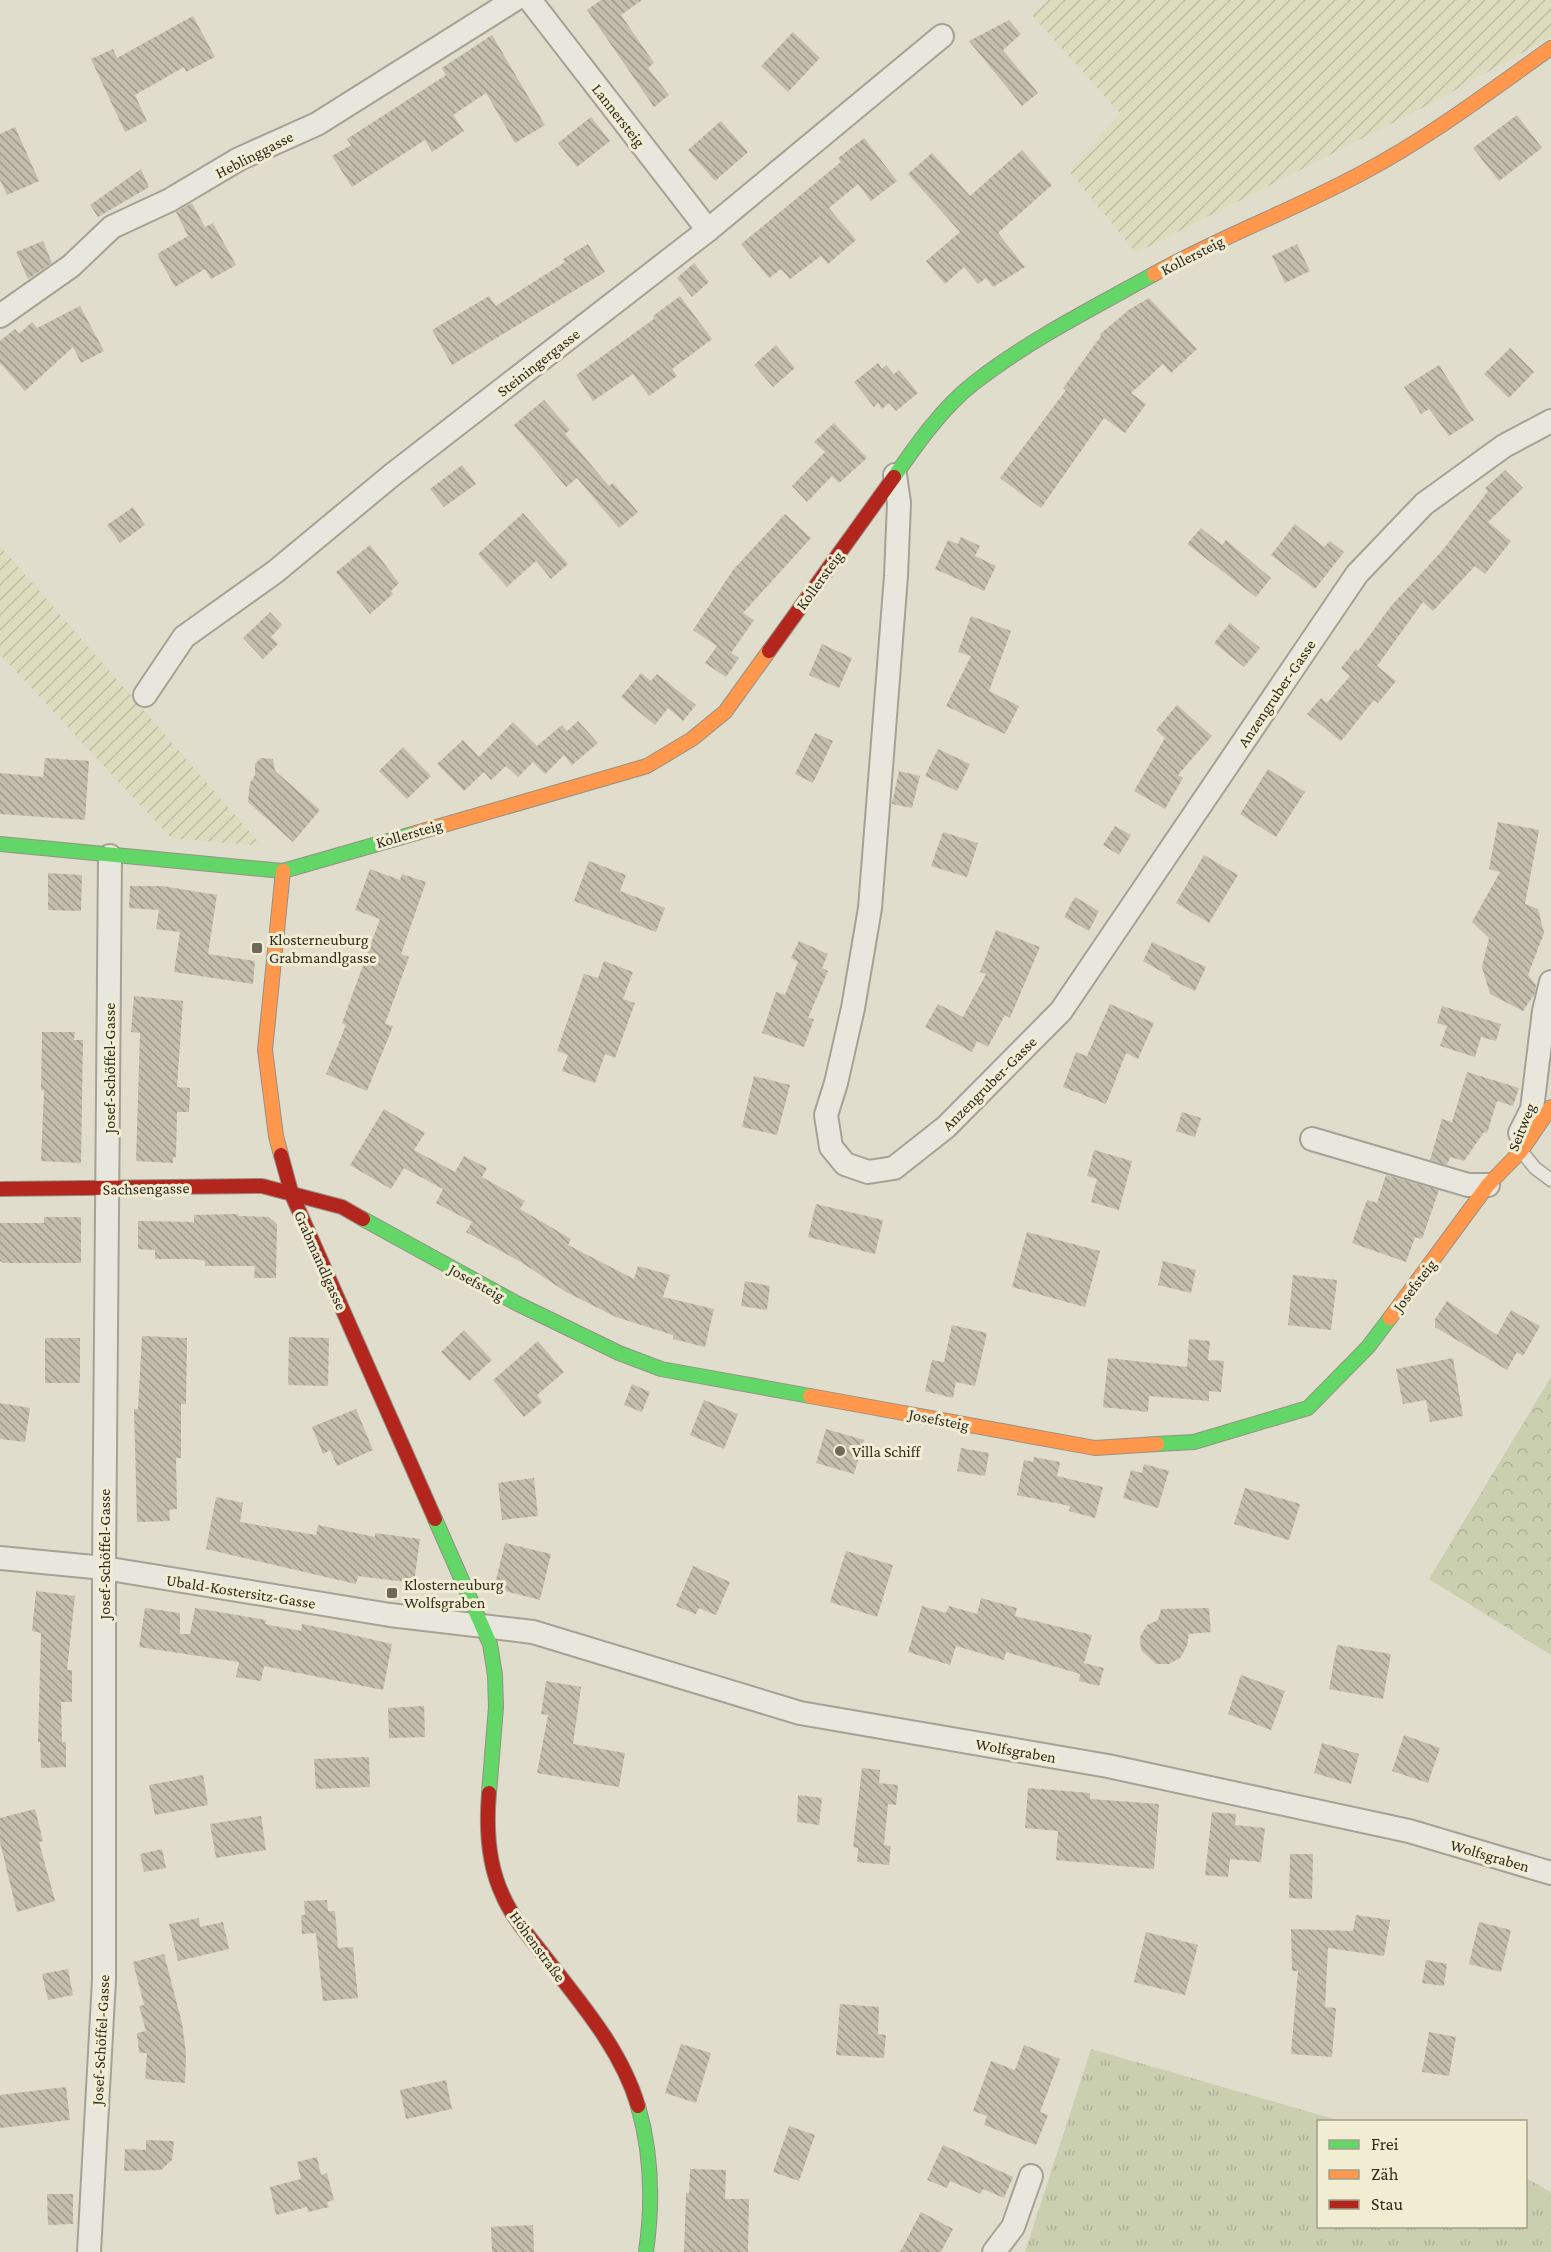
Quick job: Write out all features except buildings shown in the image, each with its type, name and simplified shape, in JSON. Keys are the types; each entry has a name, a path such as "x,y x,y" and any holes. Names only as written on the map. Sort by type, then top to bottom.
{"street":[{"name":"Heblinggasse","path":"0,316 71,267 112,227 170,200 240,159 318,123 514,0"},
{"name":"Lannersteig","path":"530,0 708,230"},
{"name":"Steiningergasse","path":"145,695 184,637 275,572 392,475 708,230 942,36"},
{"name":"Kollersteig","path":"0,844 283,871 647,766 692,739 725,712 895,475 930,429 973,384 1055,329 1188,255 1364,172 1432,131 1551,48"},
{"name":"Anzengruber-Gasse","path":"895,475 899,503 896,576 870,908 850,1019 826,1115 831,1148 845,1164 868,1172 894,1168 946,1127 1061,1011 1357,574 1424,504 1504,446 1551,421"},
{"name":"Josef-Schöffel-Gasse","path":"89,2252 104,1980 104,1568 109,1189 110,856"},
{"name":"Grabmandlgasse","path":"283,871 265,1050 276,1136 292,1195 483,1625"},
{"name":"Seitweg","path":"1514,1158 1532,1109 1544,1011 1551,982"},
{"name":"Josefsteig","path":"292,1195 342,1208 516,1303 619,1353 662,1369 1095,1448 1194,1442 1308,1408 1368,1347 1488,1185 1514,1158 1551,1107"},
{"path":"1312,1139 1468,1185 1488,1185"},
{"name":"Sachsengasse","path":"0,1189 262,1186 292,1195"},
{"name":"Ubald-Kostersitz-Gasse","path":"0,1558 104,1568 390,1615 483,1625"},
{"name":"Wolfsgraben","path":"483,1625 533,1632 800,1713 1108,1766 1409,1831 1551,1873"},
{"name":"Höhenstraße","path":"483,1625 496,1665 498,1688 486,1816 494,1870 502,1896 593,2021 625,2074 636,2099 643,2128 649,2184 646,2252"},
{"path":"994,2252 1013,2227 1031,2176"}],"lane":[{"path":"1514,1158 1535,1168 1551,1180"}],"shaded area":[{"path":"1048,0 1551,0 1551,37 1428,105 1136,253 1070,172 1120,113 1032,15"},
{"path":"0,546 262,846 171,838 0,654"}],"green space":[{"path":"1551,1377 1551,1655 1429,1579"},
{"path":"1091,2049 1338,2120 1317,2120 1317,2228 1527,2228 1527,2179 1551,2192 1551,2252 1025,2252"}],"traffic: fast":[{"path":"894,477 941,415 974,383 1039,339 1154,274"},
{"path":"0,844 283,871 416,833"},
{"path":"363,1219 516,1303 619,1353 661,1369 810,1396"},
{"path":"1157,1444 1194,1442 1308,1408 1368,1347 1390,1318"},
{"path":"435,1519 490,1644 495,1675 496,1707 489,1793"},
{"path":"638,2106 649,2160 650,2215 646,2252"}],"traffic: slow":[{"path":"1154,274 1312,198 1388,158 1459,113 1551,48"},
{"path":"416,833 647,766 692,739 725,712 769,651"},
{"path":"281,1155 276,1136 265,1050 283,871"},
{"path":"1390,1318 1488,1185 1521,1151 1551,1107"},
{"path":"810,1396 1095,1448 1157,1444"}],"traffic: jam":[{"path":"769,651 894,477"},
{"path":"281,1155 292,1195 435,1519"},
{"path":"0,1189 262,1186 342,1207 363,1219"},
{"path":"489,1793 489,1846 494,1872 503,1896 521,1926 610,2044 638,2106"}],"place":[{"name":"Klosterneuburg Grabmandlgasse","path":"257,948"},
{"name":"Villa Schiff","path":"840,1451"},
{"name":"Klosterneuburg Wolfsgraben","path":"392,1593"}]}
